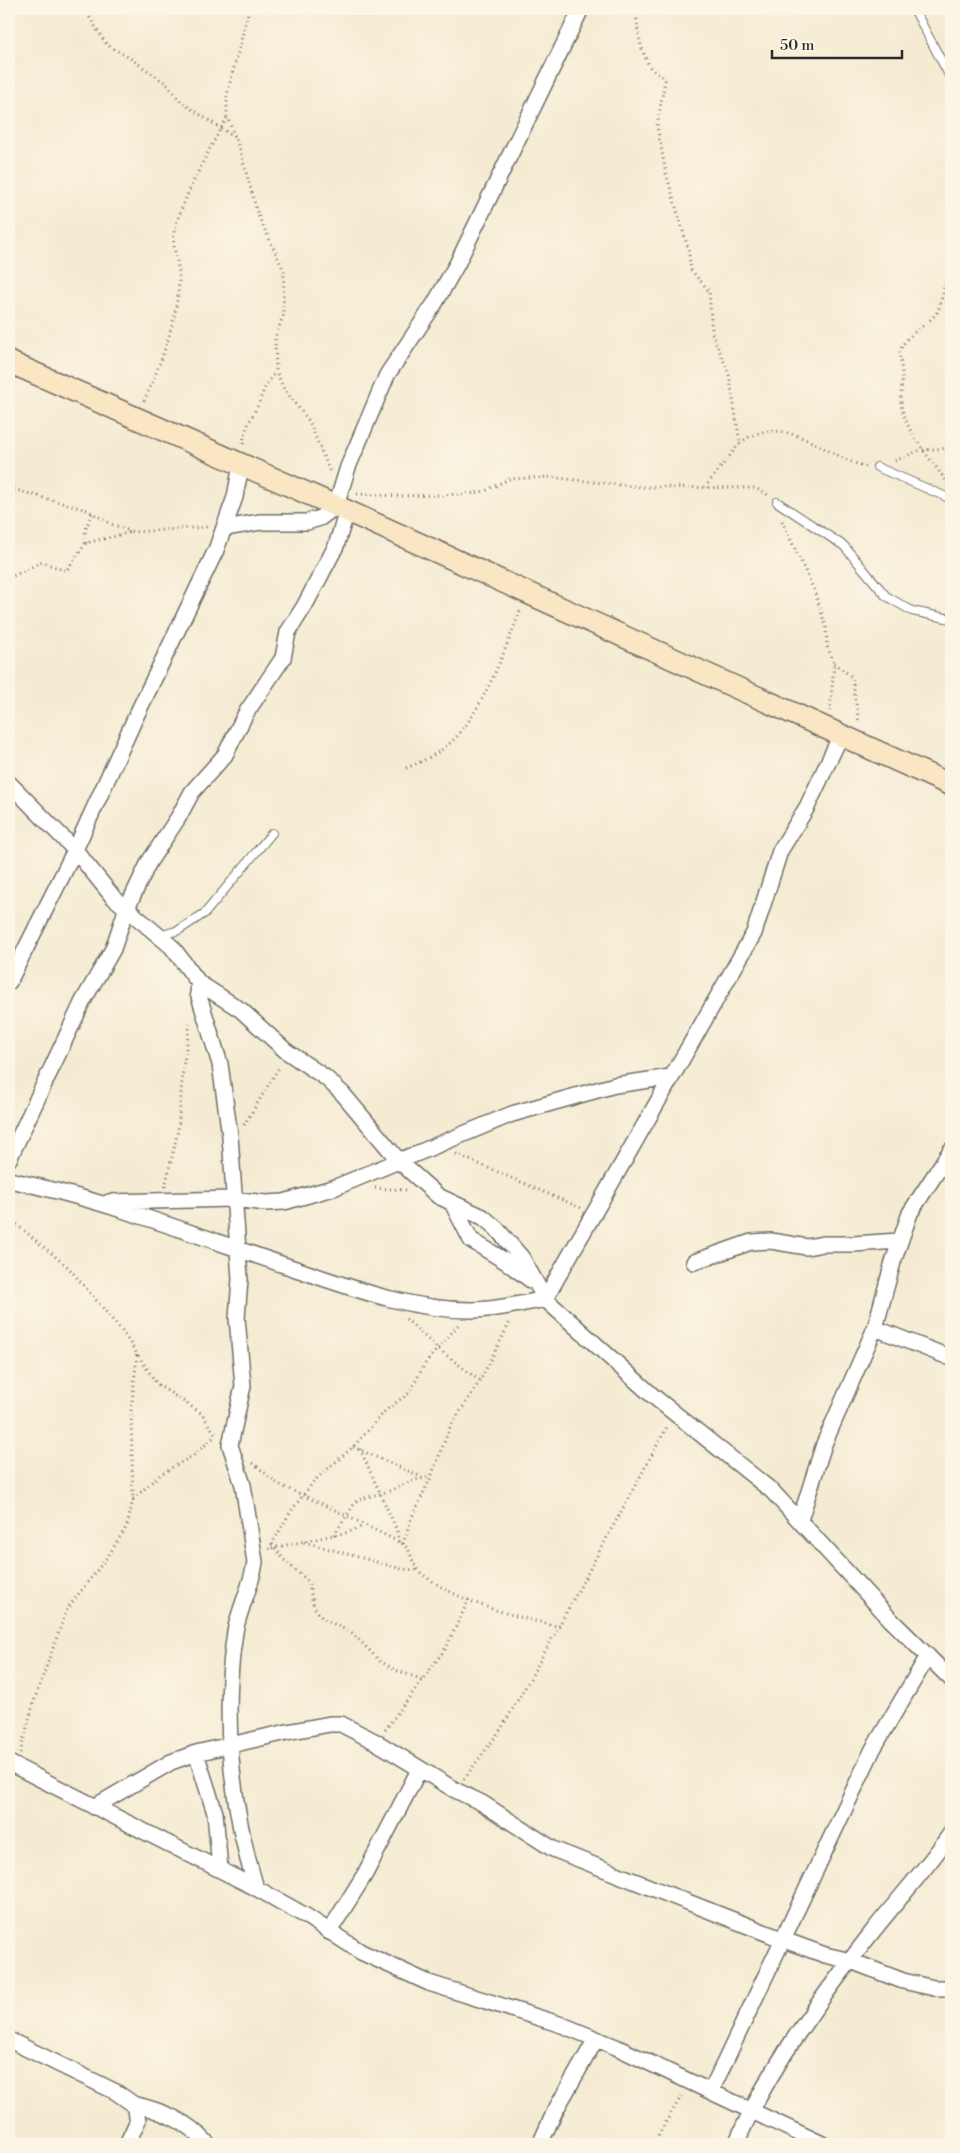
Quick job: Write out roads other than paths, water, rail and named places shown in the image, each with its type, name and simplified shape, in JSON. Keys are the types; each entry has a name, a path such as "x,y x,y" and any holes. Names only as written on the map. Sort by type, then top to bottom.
{"street":[{"path":"9,1159 83,1001 113,949 126,910 149,862 178,818 192,792 225,755 246,713 282,658 288,632 309,599 336,546 348,467 387,374 398,355 435,303 457,264 581,9"},
{"path":"9,362 241,465 341,504 527,594 951,785"},
{"path":"9,982 75,850 225,528 235,497 241,465"},
{"path":"225,528 261,522 307,522 320,518 341,504"},
{"path":"9,1180 95,1202 336,1283 390,1298 433,1306 475,1310 527,1303 541,1292 593,1214 754,933 780,851 807,807 835,732"},
{"path":"9,783 75,850 126,910 159,936 183,959 199,988 223,1081 230,1136 240,1279 237,1318 243,1386 232,1449 246,1496 252,1536 254,1572 240,1610 231,1660 232,1747 240,1822 256,1888"},
{"path":"199,988 241,1010 286,1051 326,1078 343,1094 400,1162 438,1196 453,1205 483,1217 496,1228 522,1258 541,1292"},
{"path":"95,1202 233,1198 266,1203 284,1202 336,1187 512,1114 615,1085 671,1077"},
{"path":"800,1520 824,1444 875,1328 899,1241 910,1213 951,1150"},
{"path":"453,1205 470,1240 505,1261 675,1413 766,1485 891,1620 951,1679"},
{"path":"694,1262 751,1242 771,1241 807,1247 823,1244 899,1241"},
{"path":"875,1328 951,1358"},
{"path":"711,2091 762,1980 784,1940 872,1750 928,1656"},
{"path":"94,1807 172,1762 196,1753 232,1747 330,1724 351,1728 419,1770 482,1803 553,1849 825,1955 851,1961 903,1981 934,1988 951,1988"},
{"path":"196,1753 215,1813 220,1869"},
{"path":"13,1765 256,1888 306,1916 360,1952 429,1983 562,2025 596,2039 690,2081 822,2144"},
{"path":"329,1932 365,1874 419,1770"},
{"path":"736,2144 752,2110 788,2049 851,1961 951,1833"},
{"path":"540,2144 554,2112 596,2039"},
{"path":"9,2040 116,2092 133,2104 160,2110 179,2119 197,2132 208,2144"},
{"path":"127,2144 138,2120 133,2104"}],"lane":[{"path":"914,9 951,79"},
{"path":"876,467 951,499"},
{"path":"777,502 844,546 886,596 912,611 951,619"},
{"path":"159,936 179,930 205,913 272,833"}]}
